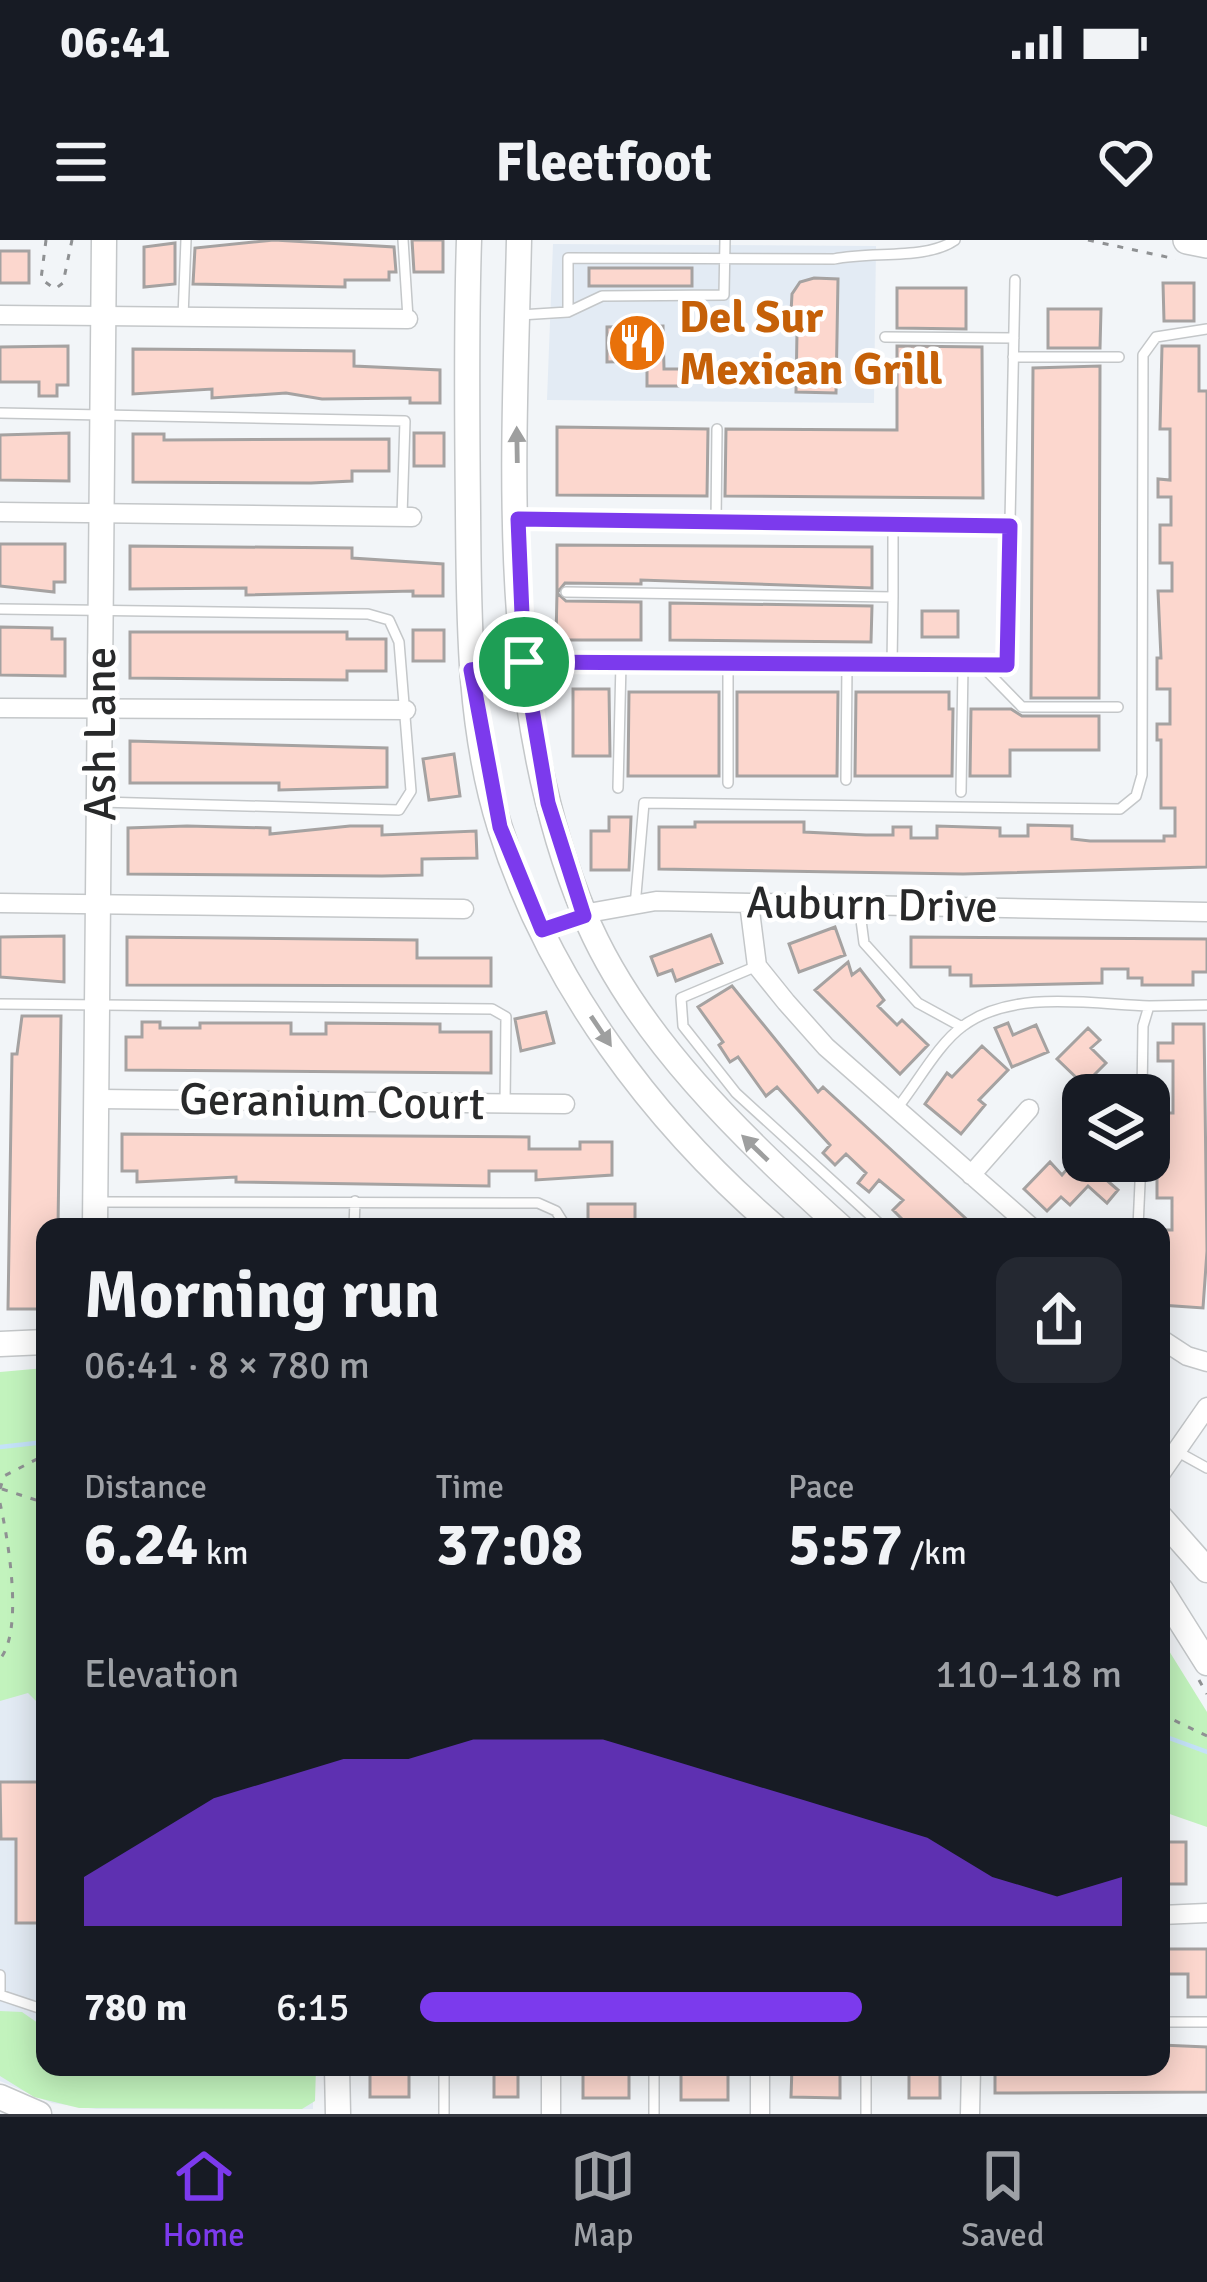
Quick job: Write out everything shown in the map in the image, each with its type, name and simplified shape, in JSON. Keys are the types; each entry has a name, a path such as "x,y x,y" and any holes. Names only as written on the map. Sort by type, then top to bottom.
{"main road":[{"name":"Ash Lane","path":"95,1214 104,240"},
{"path":"469,240 471,670 500,827 542,930 626,1068 675,1129 766,1218"},
{"path":"519,240 518,519 524,662 548,803 584,916 639,1008 685,1071 742,1136 831,1218"},
{"path":"0,1344 36,1342"},
{"path":"1170,1527 1207,1570"},
{"path":"1170,1605 1207,1663"},
{"path":"337,2076 338,2114"},
{"path":"0,2097 39,2114"}],"street":[{"path":"0,315 408,319"},
{"path":"0,512 407,517"},
{"path":"0,708 406,710"},
{"name":"Auburn Drive","path":"542,930 656,901 1207,912"},
{"path":"0,903 464,909"},
{"path":"749,903 757,966 826,1046 1021,1218"},
{"name":"Geranium Court","path":"99,1099 565,1104"},
{"path":"971,1175 1029,1109"},
{"path":"1170,1345 1207,1362"},
{"path":"1170,1462 1207,1407"},
{"path":"1170,1915 1207,1913"},
{"path":"550,2114 551,2076"},
{"path":"760,2076 760,2114"},
{"path":"970,2114 971,2076"}],"lane":[{"path":"183,317 186,240"},
{"path":"404,240 408,319"},
{"path":"518,315 568,313 602,296 724,295 724,240"},
{"path":"568,313 568,258 834,259 876,251 926,253 955,240"},
{"path":"471,670 524,662 1007,665 1015,280"},
{"path":"635,905 644,803 1120,809 1136,796 1142,775 1143,355 1156,337 1207,329"},
{"path":"886,337 1013,338"},
{"path":"1013,357 1119,357"},
{"path":"0,413 405,421 407,517"},
{"path":"716,522 717,429"},
{"path":"518,519 1010,526"},
{"path":"892,664 893,524"},
{"path":"566,592 893,597"},
{"path":"0,609 368,614 389,620 399,642 411,791 398,810 100,802"},
{"path":"619,788 621,663"},
{"path":"728,664 728,783"},
{"path":"846,780 847,664"},
{"path":"961,792 963,665"},
{"path":"981,665 1022,707 1118,707"},
{"path":"859,905 864,944 918,1003 962,1027"},
{"path":"757,966 681,998 683,1026 736,1093 873,1218"},
{"path":"896,1109 962,1027 996,1010 1048,1002 1207,1005"},
{"path":"0,1004 492,1010 506,1017 505,1104"},
{"path":"1142,1074 1143,1026 1149,1006"},
{"path":"1138,1218 1140,1182"},
{"path":"95,1214 355,1202 543,1203 561,1218"},
{"path":"354,1218 355,1202"},
{"path":"1178,1452 1207,1468"},
{"path":"0,1975 0,1995 36,2007"},
{"path":"1170,2022 1207,2022"},
{"path":"444,2076 444,2114"},
{"path":"654,2076 654,2114"},
{"path":"866,2076 866,2114"}],"path":[{"path":"46,240 41,279 55,289 63,284 72,240"},
{"path":"1088,240 1194,248"},
{"path":"36,1460 4,1476 0,1488 36,1501"},
{"path":"0,1503 10,1547 10,1641 0,1659"},
{"path":"1170,1718 1207,1736"}],"shaded area":[{"path":"553,244 876,246 874,403 547,400"},
{"path":"29,1657 36,1657 36,2076 313,2076 313,2109 96,2109 52,2103 0,2081 0,1686"}],"green space":[{"path":"36,1369 36,1701 28,1693 0,1701 0,1372"},
{"path":"1170,1652 1207,1712 1207,1827 1170,1814"},
{"path":"0,2011 22,2012 36,2022 36,2076 316,2076 315,2101 302,2109 79,2108 34,2097 0,2076"}],"building":[{"path":"274,240 394,247 396,272 389,272 389,280 345,280 345,287 193,284 195,248"},
{"path":"412,240 443,240 443,272 414,272"},
{"path":"175,243 175,284 144,287 144,247"},
{"path":"0,251 29,251 29,283 0,283"},
{"path":"589,268 692,268 692,286 589,286"},
{"path":"838,279 836,393 796,392 792,294 800,282"},
{"path":"1163,283 1194,283 1194,321 1164,321"},
{"path":"897,288 966,288 966,329 897,328"},
{"path":"1048,309 1101,309 1100,348 1048,348"},
{"path":"663,326 664,369 684,369 684,386 647,386 647,361 607,362 607,327"},
{"path":"68,346 68,385 57,385 57,396 39,396 39,382 0,382 0,347"},
{"path":"897,346 982,347 983,498 725,496 726,429 897,430"},
{"path":"1162,346 1199,346 1199,391 1207,391 1207,867 963,874 659,869 659,827 695,827 695,822 804,822 804,832 866,835 893,835 893,827 911,827 911,838 937,838 937,826 1000,828 1000,836 1028,836 1028,825 1072,826 1072,839 1090,841 1164,841 1164,836 1175,836 1175,808 1161,808 1161,740 1157,740 1157,724 1170,724 1170,689 1157,689 1157,658 1161,658 1158,591 1172,591 1172,563 1160,563 1160,525 1171,525 1171,497 1158,497 1158,479 1170,480 1170,429 1160,429"},
{"path":"133,349 354,351 354,366 440,370 440,403 410,403 410,398 322,399 286,393 212,398 212,389 133,394"},
{"path":"1100,366 1099,698 1031,698 1033,368"},
{"path":"557,427 708,429 707,496 557,495"},
{"path":"69,433 69,481 0,480 0,435"},
{"path":"414,433 444,433 444,466 414,466"},
{"path":"133,434 164,434 164,440 389,439 389,471 352,471 352,481 311,483 133,482"},
{"path":"0,544 65,544 65,582 54,582 54,592 0,586"},
{"path":"557,545 872,547 872,588 641,580 641,584 565,583 557,593"},
{"path":"130,546 352,548 352,558 443,564 443,596 413,596 413,591 246,595 246,588 130,589"},
{"path":"557,593 566,601 641,602 641,640 556,640"},
{"path":"670,603 872,606 871,642 670,640"},
{"path":"922,611 958,611 958,637 922,637"},
{"path":"0,627 52,628 52,639 65,639 65,676 0,675"},
{"path":"413,630 444,630 444,661 413,661"},
{"path":"130,632 347,632 347,639 386,639 386,671 347,671 347,680 130,678"},
{"path":"573,689 609,689 610,756 573,756"},
{"path":"629,692 719,692 719,776 628,776"},
{"path":"737,692 838,692 837,776 737,776"},
{"path":"856,692 949,692 952,776 855,776"},
{"path":"971,709 1011,709 1022,716 1099,716 1099,750 1010,750 1010,776 970,776"},
{"path":"130,741 387,748 387,787 279,790 279,783 130,783"},
{"path":"454,754 460,796 429,800 423,759"},
{"path":"609,817 631,817 629,870 591,870 591,831 609,831"},
{"path":"350,826 382,826 382,835 476,831 477,858 422,859 422,875 128,874 128,828 270,828 270,834"},
{"path":"835,927 845,955 799,972 789,944"},
{"path":"711,935 722,963 676,981 672,970 658,975 651,957"},
{"path":"64,936 64,982 0,977 0,937"},
{"path":"127,937 417,940 417,958 491,958 491,986 127,985"},
{"path":"911,937 1207,939 1207,972 1193,972 1193,985 1142,985 1142,978 1128,978 1128,969 1102,969 1102,983 971,986 971,975 950,975 950,967 911,967"},
{"path":"848,962 852,975 860,969 884,1000 878,1006 897,1025 902,1020 928,1045 900,1074 815,990"},
{"path":"732,986 818,1092 823,1087 965,1218 901,1218 893,1210 903,1200 879,1180 869,1192 858,1183 866,1173 846,1154 835,1165 823,1153 830,1145 777,1087 766,1096 738,1057 730,1062 719,1045 723,1042 698,1007"},
{"path":"546,1012 554,1043 521,1051 515,1019"},
{"path":"22,1016 61,1016 58,1218 36,1218 36,1309 8,1309 12,1054 17,1054"},
{"path":"142,1022 160,1022 160,1028 291,1023 291,1034 326,1034 326,1023 440,1024 440,1032 491,1032 491,1073 126,1070 126,1037 142,1037"},
{"path":"1008,1023 1013,1035 1036,1025 1048,1052 1012,1067 995,1028"},
{"path":"1173,1024 1204,1024 1207,1251 1203,1308 1170,1306 1172,1198 1157,1198 1157,1182 1170,1182 1173,1061 1158,1061 1158,1043 1173,1043"},
{"path":"1088,1028 1100,1040 1091,1048 1106,1063 1095,1074 1073,1074 1057,1059"},
{"path":"982,1046 1008,1070 979,1100 985,1105 961,1134 925,1104 947,1073 952,1077"},
{"path":"122,1134 529,1137 529,1149 580,1149 580,1142 612,1142 612,1175 536,1180 536,1171 489,1171 489,1186 236,1182 236,1177 137,1182 137,1171 122,1171"},
{"path":"1050,1162 1062,1175 1062,1182 1109,1182 1118,1190 1107,1203 1088,1186 1070,1205 1061,1197 1047,1211 1024,1189"},
{"path":"588,1204 635,1204 635,1218 588,1218"},
{"path":"0,1782 36,1782 36,1923 16,1923 16,1839 1,1839"},
{"path":"1170,1842 1186,1842 1186,1884 1170,1884"},
{"path":"1170,1949 1207,1949 1207,1997 1188,1997 1188,1974 1170,1974"},
{"path":"1170,2045 1207,2047 1207,2092 995,2093 995,2076 1170,2076"},
{"path":"370,2076 409,2076 409,2097 370,2097"},
{"path":"494,2076 518,2076 518,2097 494,2097"},
{"path":"583,2076 629,2076 629,2098 583,2098"},
{"path":"681,2076 728,2076 728,2100 681,2100"},
{"path":"792,2076 840,2076 840,2098 791,2097"},
{"path":"909,2076 940,2076 940,2098 909,2098"}],"waterway":[{"path":"0,1447 36,1443"},
{"path":"1170,1738 1207,1752"}],"place":[{"name":"Del Sur Mexican Grill","path":"637,343"}],"route":[{"path":"524,662 518,519 1010,526 1007,665 524,662 471,670 500,827 542,930 584,916 548,803 524,662"}]}
